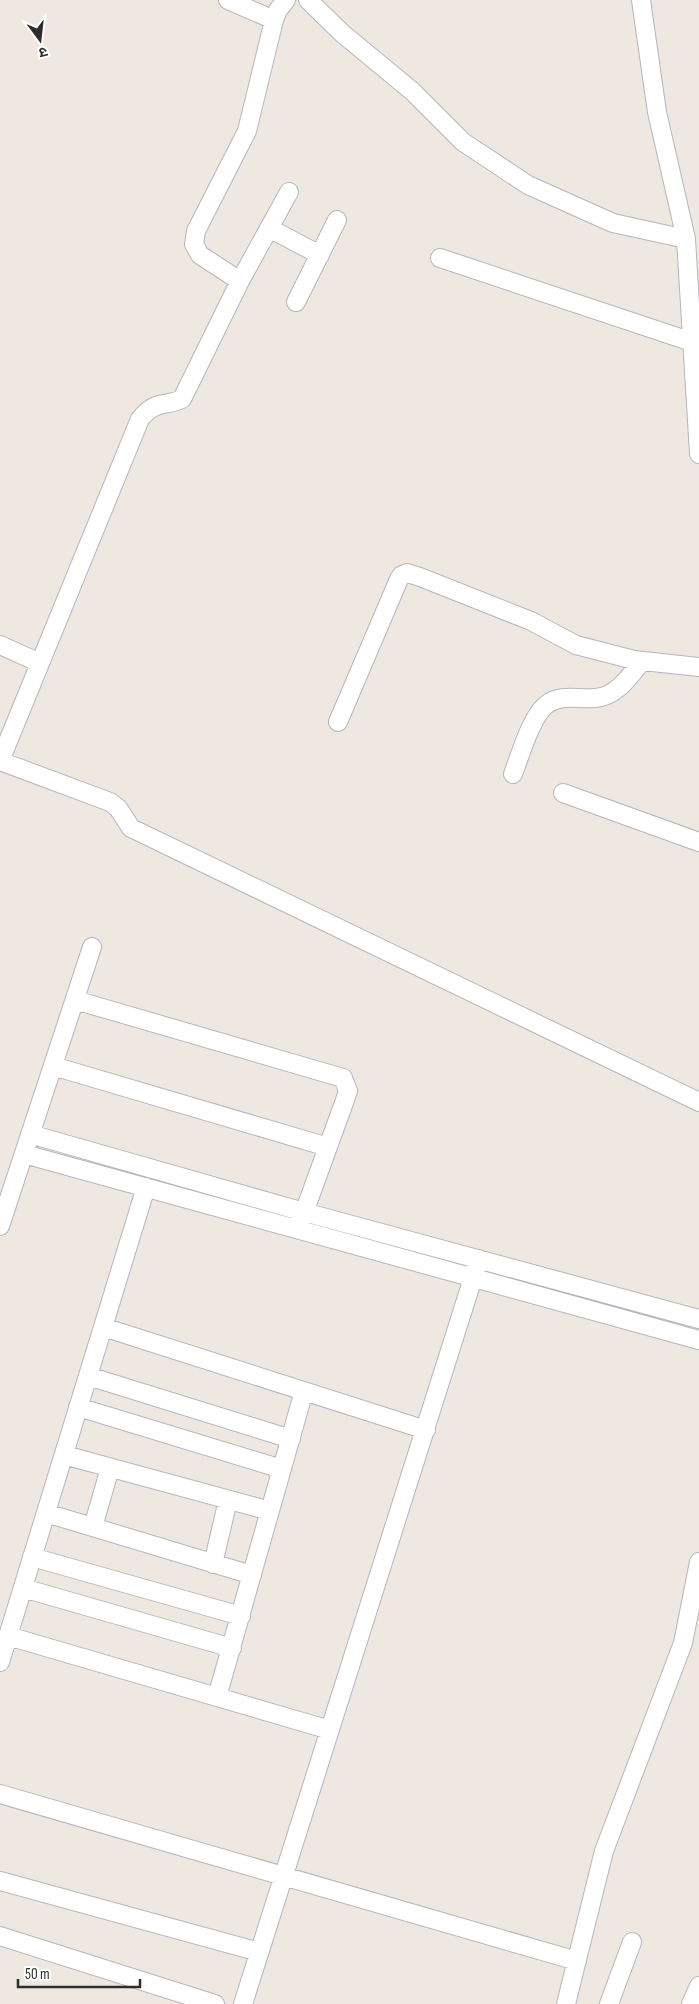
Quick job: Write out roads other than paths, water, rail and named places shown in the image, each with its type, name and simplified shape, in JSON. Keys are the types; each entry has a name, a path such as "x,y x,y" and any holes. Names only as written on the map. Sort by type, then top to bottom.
{"street":[{"path":"228,0 274,20"},
{"path":"240,281 200,255 194,244 196,230 247,131 274,20 278,10 286,0"},
{"path":"308,0 344,34 412,91 463,142 528,185 613,223 686,240"},
{"path":"641,0 657,112 686,240 699,454"},
{"path":"289,192 240,281 182,398 176,402 158,404 147,410 140,419 0,761 110,802 118,808 131,828 699,1102"},
{"path":"296,302 338,220"},
{"path":"269,228 320,255"},
{"path":"440,258 692,342"},
{"path":"338,722 396,587 402,575 407,574 420,577 531,621 576,645 642,661 699,667"},
{"path":"0,645 40,663"},
{"path":"513,774 535,718 546,705 557,699 569,697 595,698 609,694 628,680 642,661"},
{"path":"563,792 699,842"},
{"path":"0,1226 92,947"},
{"path":"75,1000 343,1078 348,1090 298,1229"},
{"path":"53,1066 328,1147"},
{"path":"30,1134 304,1212 699,1320"},
{"path":"24,1154 699,1340"},
{"path":"0,1662 146,1187"},
{"path":"243,2004 479,1260"},
{"path":"103,1327 426,1430"},
{"path":"88,1376 291,1439"},
{"path":"217,1697 304,1392"},
{"path":"78,1408 282,1469"},
{"path":"64,1455 270,1511"},
{"path":"92,1527 110,1468"},
{"path":"213,1564 228,1500"},
{"path":"46,1513 252,1576"},
{"path":"32,1557 241,1616"},
{"path":"566,2004 604,1851 683,1643 699,1562"},
{"path":"23,1588 232,1648"},
{"path":"8,1636 330,1730"},
{"path":"0,1794 577,1961"},
{"path":"0,1881 259,1952"},
{"path":"0,1936 215,2004"},
{"path":"609,2004 632,1942"},
{"path":"691,2004 699,1986"}]}
